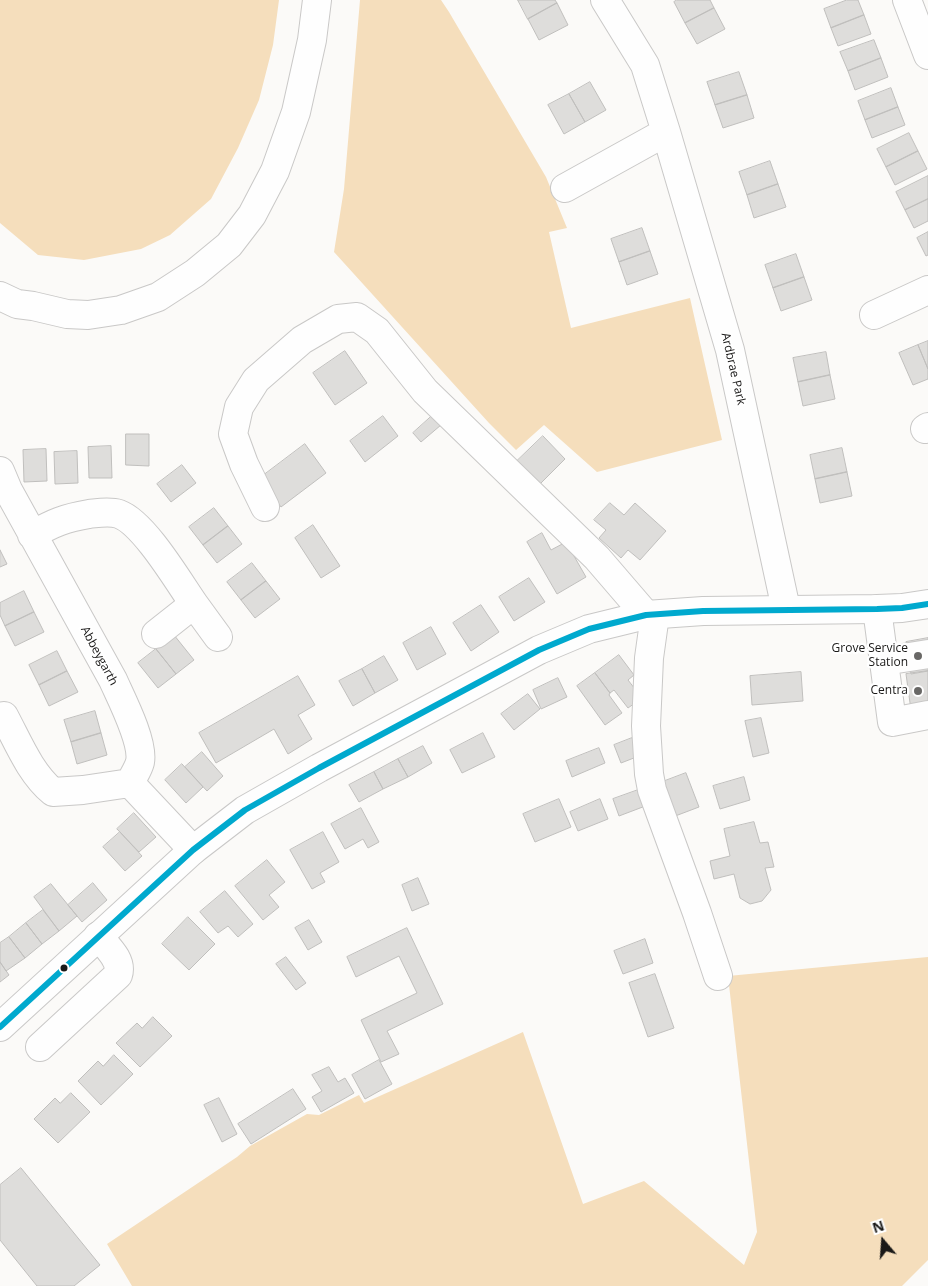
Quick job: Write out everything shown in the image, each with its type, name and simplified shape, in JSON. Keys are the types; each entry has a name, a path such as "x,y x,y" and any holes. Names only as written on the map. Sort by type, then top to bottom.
{"main road":[{"path":"6,296 33,306 67,314 88,315 121,310 158,297 195,273 229,245 252,215 275,171 296,112 312,40 317,0"},
{"name":"Ardbrae Park","path":"605,0 645,65 666,132 730,350 786,609"},
{"path":"907,0 928,56"},
{"path":"566,188 666,132"},
{"path":"874,315 928,290"},
{"path":"265,507 244,464 233,434 239,407 256,380 302,340 338,319 357,317 377,331 425,391 597,558 651,615 646,726 649,774 652,790 718,976"},
{"name":"Abbeygarth","path":"0,471 8,490 113,680 127,710 138,743 141,760 138,770 130,783"},
{"path":"32,535 55,522 109,512 131,520 143,532 218,637"},
{"path":"156,634 194,604"},
{"path":"0,1027 193,850 233,819 263,799 539,650 588,629 651,615 703,611 877,609 928,604"},
{"path":"877,609 892,722 928,715"},
{"path":"884,661 928,654"},
{"path":"4,716 35,772 44,785 53,792 130,783 193,850"},
{"path":"40,1047 118,975 120,970 119,962 98,936"}],"shaded area":[{"path":"0,0 279,0 273,45 259,100 238,148 211,199 170,235 141,249 84,260 38,255 0,223"},
{"path":"360,0 441,0 449,12 546,177 567,228 549,232 571,328 690,298 722,440 597,472 544,425 516,450 489,423 334,252 344,189"},
{"path":"928,957 928,1260 902,1286 132,1286 107,1244 237,1157 250,1146 307,1114 319,1115 359,1095 364,1103 523,1032 583,1204 644,1181 744,1265 757,1232 728,976"}],"building":[{"path":"518,0 555,0 557,3 528,19"},
{"path":"677,0 710,0 714,8 685,23 674,2"},
{"path":"847,0 858,0 864,15 831,28 824,9"},
{"path":"557,3 568,25 539,40 528,19"},
{"path":"714,8 725,29 697,44 685,23"},
{"path":"864,15 871,34 838,46 831,28"},
{"path":"874,40 881,58 848,71 840,52"},
{"path":"881,58 888,77 855,90 848,71"},
{"path":"739,72 747,95 715,105 707,82"},
{"path":"590,82 606,110 585,122 569,94"},
{"path":"891,88 898,107 865,120 858,101"},
{"path":"569,94 585,122 564,134 548,105"},
{"path":"747,95 754,118 723,128 715,105"},
{"path":"898,107 905,125 872,138 865,120"},
{"path":"909,133 918,151 886,167 877,149"},
{"path":"918,151 927,169 895,185 886,167"},
{"path":"770,161 778,184 747,195 739,172"},
{"path":"928,176 928,199 905,210 896,192"},
{"path":"778,184 786,207 754,218 747,195"},
{"path":"928,199 928,221 914,228 905,210"},
{"path":"642,228 650,251 619,262 611,239"},
{"path":"928,232 928,255 926,256 917,238"},
{"path":"650,251 658,274 627,285 619,262"},
{"path":"796,254 804,277 773,288 765,265"},
{"path":"804,277 812,300 781,311 773,288"},
{"path":"928,341 928,369 918,345"},
{"path":"918,345 928,369 928,379 913,385 899,353"},
{"path":"345,351 367,383 335,405 313,373"},
{"path":"826,352 830,375 798,382 793,358"},
{"path":"830,375 835,399 803,406 798,382"},
{"path":"433,415 441,425 421,442 413,433"},
{"path":"383,416 398,436 365,462 350,441"},
{"path":"126,434 149,434 149,466 126,465"},
{"path":"543,436 565,459 539,485 516,462"},
{"path":"305,444 326,473 281,507 260,478"},
{"path":"111,446 112,478 89,478 88,447"},
{"path":"842,448 847,472 815,479 810,455"},
{"path":"46,449 47,481 24,482 23,450"},
{"path":"77,451 78,483 55,484 54,452"},
{"path":"182,465 196,483 171,502 157,484"},
{"path":"847,472 852,496 820,503 815,479"},
{"path":"610,503 624,515 635,503 666,531 640,560 628,550 621,558 599,538 606,530 594,520"},
{"path":"214,508 228,526 203,545 189,527"},
{"path":"313,525 340,566 321,578 295,538"},
{"path":"228,526 242,544 217,563 203,545"},
{"path":"542,533 551,550 566,542 586,577 557,594 527,542"},
{"path":"0,550 7,564 0,567"},
{"path":"252,563 266,581 241,600 227,582"},
{"path":"529,578 545,602 514,621 499,597"},
{"path":"266,581 280,599 255,618 241,600"},
{"path":"24,591 34,612 5,626 0,615 0,603"},
{"path":"481,605 499,632 471,651 453,623"},
{"path":"34,612 44,632 15,646 5,626"},
{"path":"431,627 446,654 417,670 403,643"},
{"path":"174,635 194,660 176,674 156,649"},
{"name":"Grove Service Station","path":"928,638 928,671 911,674 906,642"},
{"path":"156,649 176,674 158,688 138,663"},
{"path":"57,651 67,671 39,685 29,665"},
{"path":"619,655 634,675 628,680 642,698 628,708 614,690 610,693 595,673"},
{"path":"384,656 398,680 375,693 362,669"},
{"path":"362,669 375,693 353,706 339,681"},
{"path":"67,671 78,692 49,706 39,685"},
{"name":"Centra","path":"928,671 928,707 911,710 906,674"},
{"path":"801,672 803,701 752,705 750,676"},
{"path":"595,673 622,713 605,725 577,686"},
{"path":"298,676 315,705 298,715 312,739 288,754 274,729 216,763 199,733"},
{"path":"558,678 567,697 541,709 533,690"},
{"path":"528,694 540,709 514,730 501,714"},
{"path":"95,711 101,733 71,742 64,720"},
{"path":"761,718 769,753 753,757 745,721"},
{"path":"101,733 107,755 77,764 71,742"},
{"path":"483,733 495,757 462,773 450,750"},
{"path":"632,738 639,756 621,763 614,745"},
{"path":"423,746 432,763 408,777 398,759"},
{"path":"599,748 605,763 572,777 566,761"},
{"path":"202,752 223,776 207,791 185,767"},
{"path":"398,759 408,777 383,789 374,772"},
{"path":"182,764 203,787 186,803 165,780"},
{"path":"374,772 383,789 359,802 349,785"},
{"path":"686,773 699,807 670,818 657,784"},
{"path":"744,777 750,800 720,809 713,786"},
{"path":"641,789 648,805 619,816 613,799"},
{"path":"559,799 571,827 535,842 523,814"},
{"path":"600,799 608,819 578,831 570,812"},
{"path":"361,808 379,842 368,848 363,839 345,849 331,824"},
{"path":"134,813 156,837 139,852 117,829"},
{"path":"754,822 760,843 768,842 774,867 765,868 771,890 762,901 750,904 740,898 734,874 714,879 710,861 730,856 724,829"},
{"path":"120,832 142,856 125,871 103,847"},
{"path":"323,832 339,862 320,873 325,882 312,889 290,850"},
{"path":"267,860 285,882 269,895 279,907 263,920 235,886"},
{"path":"418,878 429,904 412,911 402,885"},
{"path":"93,883 107,900 82,922 68,905"},
{"path":"51,884 77,916 59,931 34,897"},
{"path":"225,891 253,924 238,937 228,926 218,933 200,912"},
{"path":"43,910 59,931 42,944 26,923"},
{"path":"188,917 215,944 189,970 162,944"},
{"path":"309,920 322,942 308,950 295,928"},
{"path":"26,923 42,944 25,958 9,937"},
{"path":"407,928 443,1004 387,1031 399,1054 381,1062 361,1020 417,993 399,956 356,977 347,957"},
{"path":"9,937 25,958 6,971 0,962 0,943"},
{"path":"645,939 653,963 623,974 614,951"},
{"path":"286,957 306,983 296,990 276,964"},
{"path":"0,962 9,975 0,982"},
{"path":"655,974 674,1028 648,1037 629,983"},
{"path":"153,1017 172,1036 140,1067 116,1043 137,1023 142,1028"},
{"path":"114,1055 133,1074 101,1105 78,1081 98,1061 103,1066"},
{"path":"379,1060 392,1084 365,1099 352,1075"},
{"path":"329,1067 338,1082 345,1078 354,1093 321,1112 312,1097 322,1091 312,1075"},
{"path":"293,1089 306,1109 251,1144 238,1124"},
{"path":"71,1093 90,1112 58,1143 34,1119 55,1098 60,1103"},
{"path":"219,1098 237,1134 222,1142 204,1105"},
{"path":"21,1168 100,1265 74,1286 37,1286 0,1240 0,1185"}],"transit line":[{"path":"0,1027 193,850 245,810 319,768 539,650 589,629 646,615 703,611 877,609 928,604"}],"place":[{"name":"Grove Service Station","path":"918,656"},
{"name":"Centra","path":"918,691"}]}
